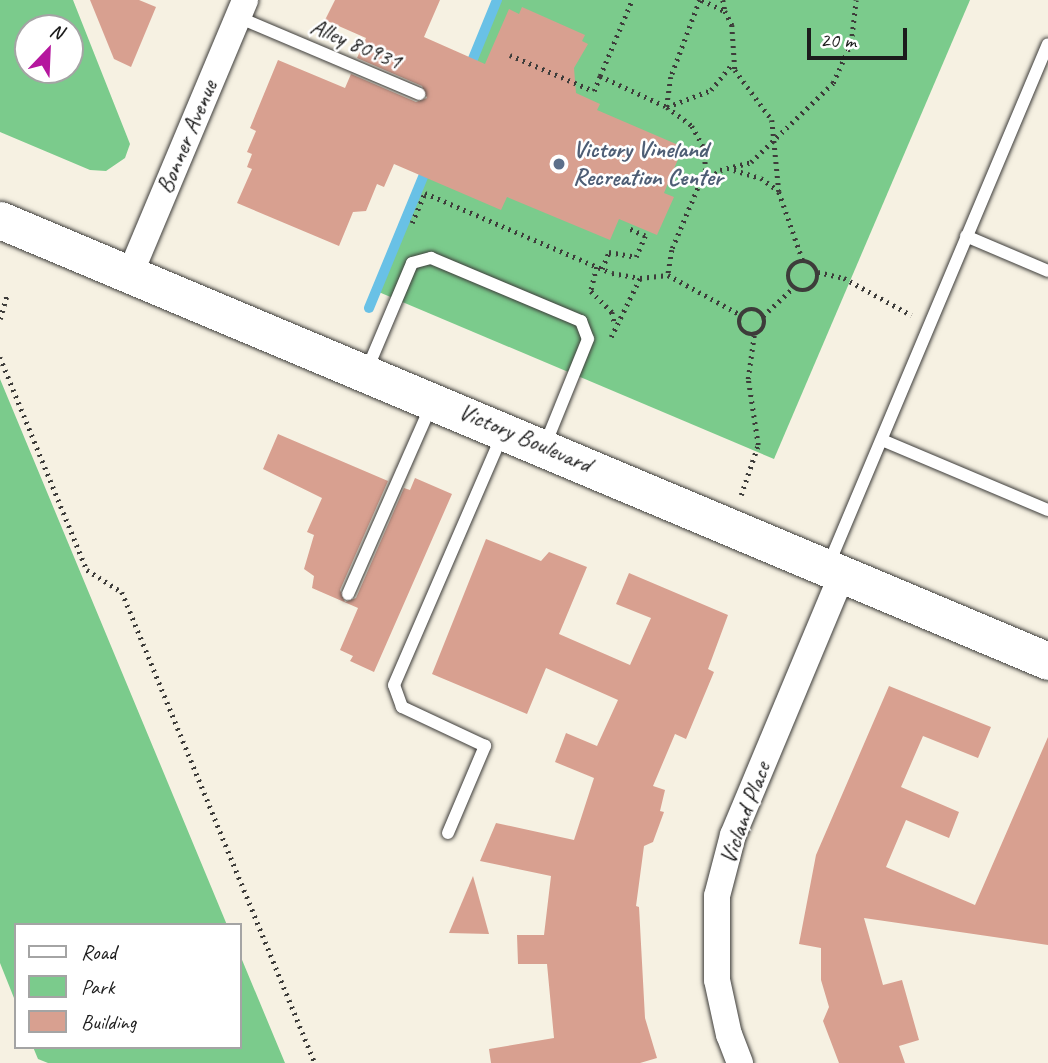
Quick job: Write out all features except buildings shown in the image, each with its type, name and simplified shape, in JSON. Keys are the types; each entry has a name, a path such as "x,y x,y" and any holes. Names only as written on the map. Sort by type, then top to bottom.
{"main road":[{"name":"Victory Boulevard","path":"0,220 434,399 1048,661"}],"street":[{"name":"Bonner Avenue","path":"130,274 241,8"},
{"name":"Vicland Place","path":"740,1063 729,1035 717,980 717,896 733,835 835,571"}],"lane":[{"name":"Alley 80931","path":"241,8 419,94"},
{"path":"835,571 882,440 1048,44"},
{"path":"966,236 1048,271"},
{"path":"366,372 412,263 431,258 581,321 588,339 545,446"},
{"path":"348,594 434,399"},
{"path":"448,833 485,746 402,707 394,685 504,430"},
{"path":"882,440 1048,510"}],"path":[{"path":"510,55 594,91 632,0"},
{"path":"667,107 671,77 701,0 725,11"},
{"path":"723,0 732,25 732,63 743,86 772,120 779,192 803,261 818,272 844,278 930,324"},
{"path":"702,184 720,170 751,162 833,83 851,43 856,0"},
{"path":"667,107 712,90 732,63"},
{"path":"600,76 667,107 692,127 704,148 706,169 702,184 671,250 668,275"},
{"path":"731,169 761,178 779,192"},
{"path":"412,223 425,193 600,268 640,278 668,275 741,315"},
{"path":"613,332 612,312 591,290 609,252 636,257 645,236 629,229"},
{"path":"794,287 789,272 803,261"},
{"path":"794,287 810,289 818,272"},
{"path":"608,344 640,278"},
{"path":"728,525 758,445 748,379 754,335 763,328 763,316 794,287"},
{"path":"0,319 7,294"},
{"path":"741,315 752,310 763,316"},
{"path":"741,315 743,331 754,335"},
{"path":"0,357 87,570 122,593 315,1063"}],"green space":[{"path":"0,0 73,0 79,14 14,14 14,84 84,84 84,28 130,144 125,158 106,171 90,170 0,132"},
{"path":"496,0 970,0 774,459 374,290"},
{"path":"0,379 226,923 14,923 14,998 0,963"},
{"path":"242,960 285,1063 48,1063 38,1059 34,1049 242,1049"}],"waterway":[{"path":"468,71 497,0"},
{"path":"369,308 428,165"}],"place":[{"name":"Victory Vineland Recreation Center","path":"559,164"}]}
